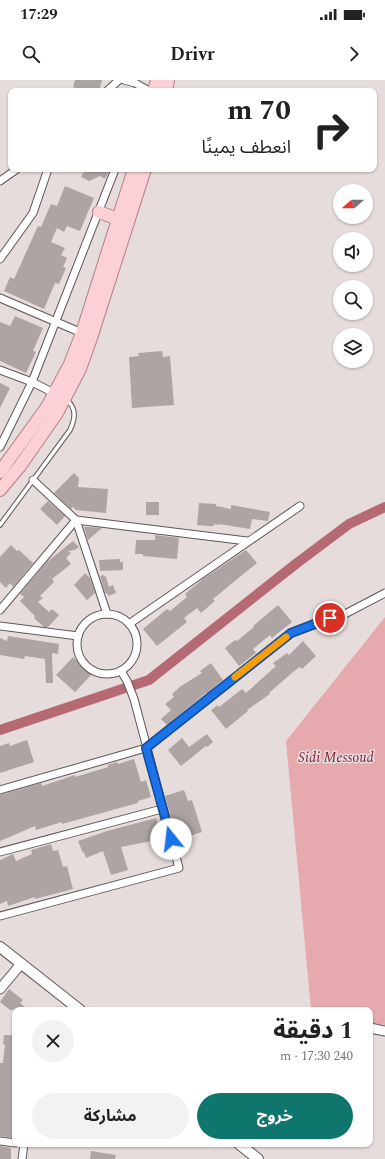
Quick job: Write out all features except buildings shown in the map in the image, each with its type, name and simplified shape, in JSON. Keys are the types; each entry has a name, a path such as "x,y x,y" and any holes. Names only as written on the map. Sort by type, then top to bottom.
{"main road":[{"path":"0,472 38,421 60,396 82,333 133,172"},
{"path":"0,490 25,459 60,396 86,354 143,172"},
{"path":"99,212 118,219"},
{"path":"0,947 76,1007"},
{"path":"243,1147 258,1159"}],"street":[{"path":"110,88 119,80"},
{"path":"124,80 135,83 144,88"},
{"path":"0,181 13,172"},
{"path":"0,259 33,213 47,172"},
{"path":"10,458 0,448 32,382 114,172"},
{"path":"0,298 82,333"},
{"path":"0,370 32,382 60,396"},
{"path":"33,480 76,520 108,614"},
{"path":"129,624 247,541 300,506"},
{"path":"76,520 247,541"},
{"path":"0,610 76,520"},
{"path":"0,790 146,748 291,633 345,614 385,593"},
{"path":"102,614 112,614 129,624 134,632 136,651 132,660 121,671 108,674 98,673 89,668 82,661 76,642 84,623 92,617 102,614"},
{"path":"0,626 78,636"},
{"path":"0,916 179,868 162,809 134,699 127,681 121,671"},
{"path":"0,852 162,809"},
{"path":"0,989 21,964"},
{"path":"373,1029 385,1031"},
{"path":"0,1141 12,1143"},
{"path":"22,1159 23,1147"}],"lane":[{"path":"0,525 67,434 72,425 75,415 72,404 60,396"}],"green space":[{"name":"Sidi Messoud","path":"385,617 385,1025 373,1023 373,1007 311,1007 286,741"}],"waterway":[{"path":"0,730 149,680 297,563 349,524 385,507"}],"slow traffic":[{"path":"235,677 286,637"}],"route":[{"path":"171,839 146,748 291,633 330,618"}]}
